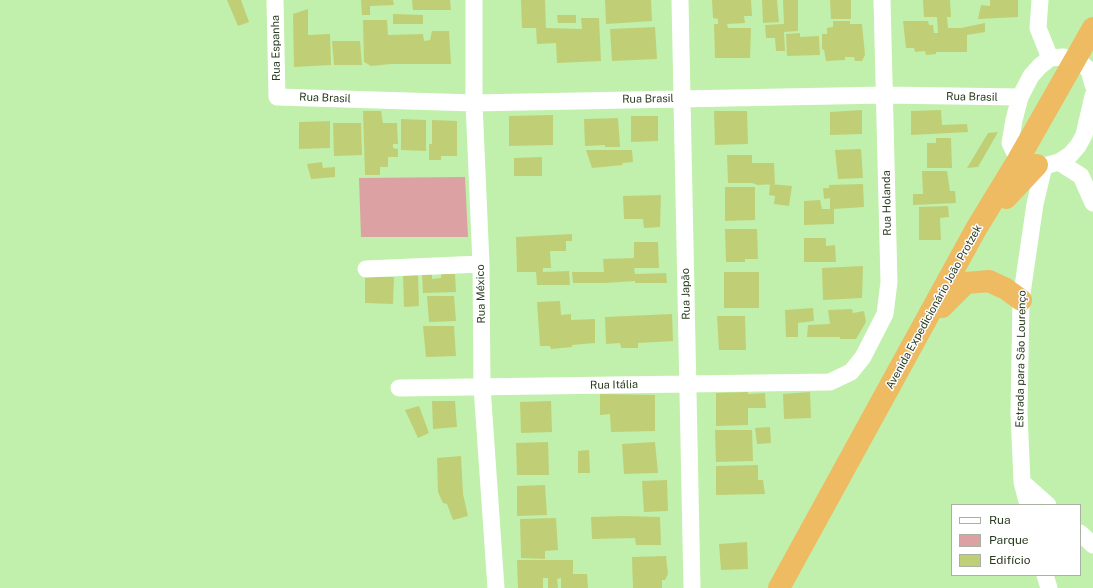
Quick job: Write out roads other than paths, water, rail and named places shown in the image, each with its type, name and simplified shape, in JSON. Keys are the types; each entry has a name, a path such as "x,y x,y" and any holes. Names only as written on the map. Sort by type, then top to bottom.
{"highway":[{"path":"981,222 1034,159 1050,103 1093,28"},
{"path":"981,222 1034,159"},
{"name":"Avenida Expedicionário João Protzek","path":"779,588 981,222"},
{"path":"925,324 966,283 989,281 1006,289 1021,300"}],"street":[{"name":"Rua Espanha","path":"275,0 277,97"},
{"name":"Rua México","path":"474,0 474,103 481,264 482,387 496,588"},
{"name":"Rua Japão","path":"680,0 692,588"},
{"name":"Rua Holanda","path":"830,382 851,372 863,357 885,314 889,282 882,0"},
{"path":"1040,0 1038,28 1050,58 1063,57 1076,59 1088,70 1093,85"},
{"name":"Estrada para São Lourenço","path":"1028,504 1022,482 1019,413 1021,300 1035,204 1034,159 1014,120 1020,97 1031,76 1050,58"},
{"name":"Rua Brasil","path":"277,97 474,103 885,95 1020,97"},
{"path":"1034,159 1070,155 1078,146 1084,135 1092,108"},
{"path":"1034,159 1081,176 1093,203"},
{"path":"366,269 481,264"},
{"name":"Rua Itália","path":"399,388 830,382"},
{"path":"1022,482 1047,504"},
{"path":"1081,534 1093,545"},
{"path":"1045,576 1049,588"}]}
